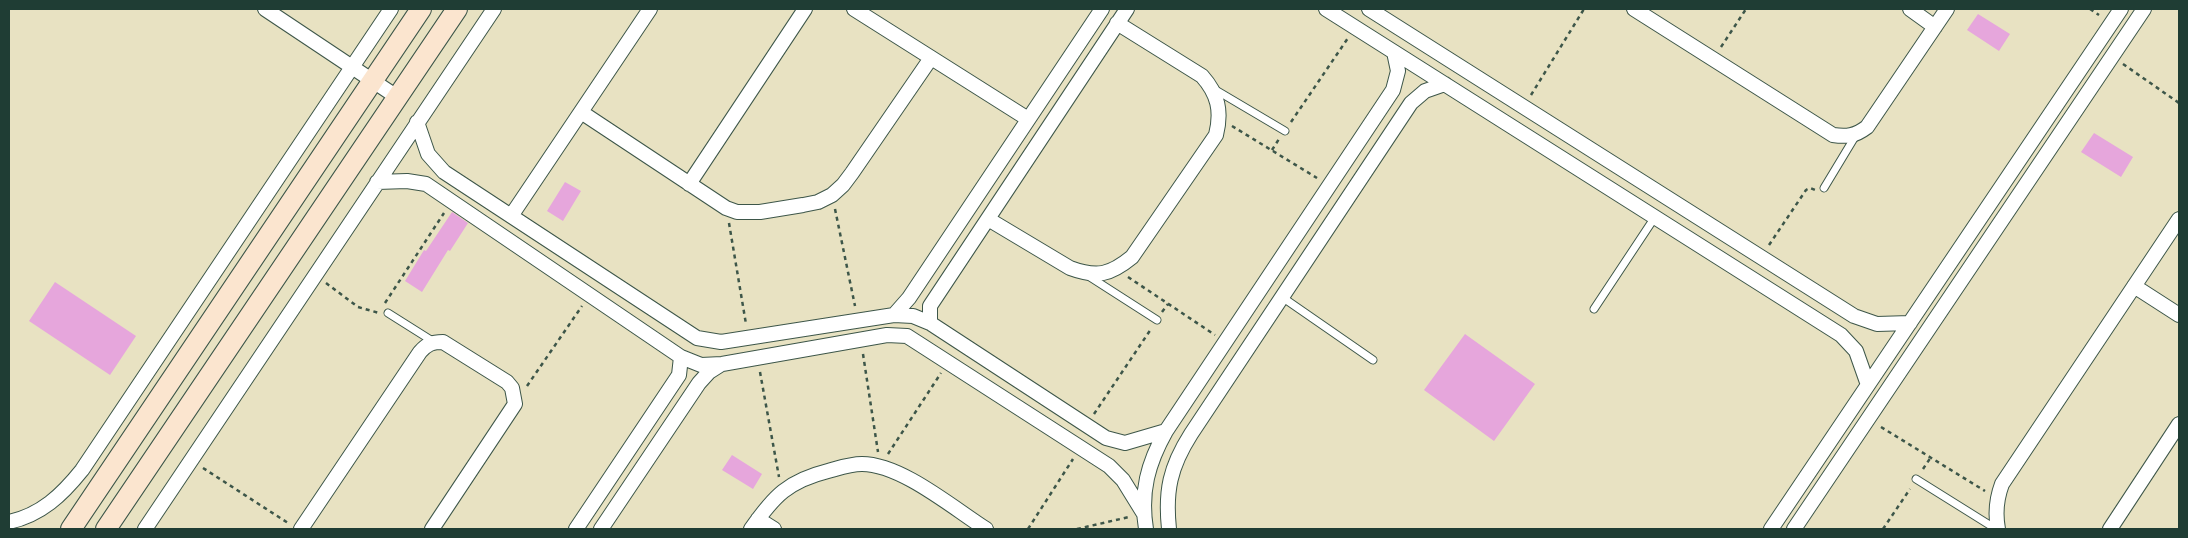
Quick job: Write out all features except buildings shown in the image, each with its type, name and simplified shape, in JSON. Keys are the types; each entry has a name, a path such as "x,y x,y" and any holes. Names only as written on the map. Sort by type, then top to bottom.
{"street":[{"path":"265,9 397,97"},
{"path":"9,522 21,519 45,508 65,491 82,470 391,9"},
{"path":"72,529 421,9"},
{"path":"106,529 457,9"},
{"path":"145,529 494,9"},
{"path":"511,216 650,9"},
{"path":"689,184 805,9"},
{"path":"854,9 1028,120"},
{"path":"930,324 930,306 1127,9"},
{"path":"1326,9 1841,335 1856,352 1868,385"},
{"path":"1369,9 1854,316 1877,324 1910,323"},
{"path":"1910,9 1935,27"},
{"path":"1638,10 1833,134 1856,135 1867,127 1947,9"},
{"path":"1771,529 2121,9"},
{"path":"1794,529 2144,9"},
{"path":"894,314 909,298 1028,120 1097,10"},
{"path":"988,219 1070,268 1085,273 1101,274 1116,270 1132,257 1216,135 1220,119 1218,103 1212,88 1202,76 1117,23"},
{"path":"2100,40 2114,54"},
{"path":"1146,529 1144,485 1152,456 1166,431 1225,341 1393,90 1398,71 1394,52"},
{"path":"581,112 726,208 737,212 760,212 818,202 843,185 931,58"},
{"path":"1169,529 1167,497 1169,480 1177,456 1411,103 1425,90 1446,84"},
{"path":"417,122 428,154 437,167 697,338 713,342 894,314 913,316 930,324 1106,438 1125,443 1166,431"},
{"path":"377,182 417,181 426,184 681,356 701,365 722,364 894,334 907,336 1117,472 1144,514"},
{"path":"1997,529 1995,514 1997,498 2002,484 2179,219"},
{"path":"2134,286 2179,315"},
{"path":"1841,335 1854,316"},
{"path":"295,527 420,352 426,345 434,342 443,342 507,382 512,388 515,404 432,529"},
{"path":"576,529 679,375 681,356"},
{"path":"601,529 699,383 709,372 722,364"},
{"path":"2110,529 2179,424"},
{"path":"774,529 755,524 782,491 807,476 853,465 880,466 902,474 986,529"}],"lane":[{"path":"1212,88 1285,131"},
{"path":"1824,188 1856,135"},
{"path":"1594,309 1655,217"},
{"path":"1085,273 1157,320"},
{"path":"1282,297 1373,360"},
{"path":"388,313 434,342"},
{"path":"1916,480 1997,529"}],"path":[{"path":"1523,106 1584,9"},
{"path":"1714,59 1746,9"},
{"path":"1272,150 1355,27"},
{"path":"2114,54 2179,103"},
{"path":"1220,119 1329,185"},
{"path":"1761,257 1806,190 1810,188 1819,192 1824,188"},
{"path":"832,194 858,320"},
{"path":"315,274 358,307 373,312 388,313 385,304 452,202"},
{"path":"726,208 748,338"},
{"path":"1116,270 1225,341"},
{"path":"515,404 589,295"},
{"path":"1087,426 1168,304"},
{"path":"860,340 880,466"},
{"path":"758,358 782,491"},
{"path":"880,466 948,361"},
{"path":"1868,419 1997,498"},
{"path":"1028,529 1081,448"},
{"path":"1883,529 1931,457"},
{"path":"191,460 295,527"},
{"path":"1077,529 1144,514"}]}
